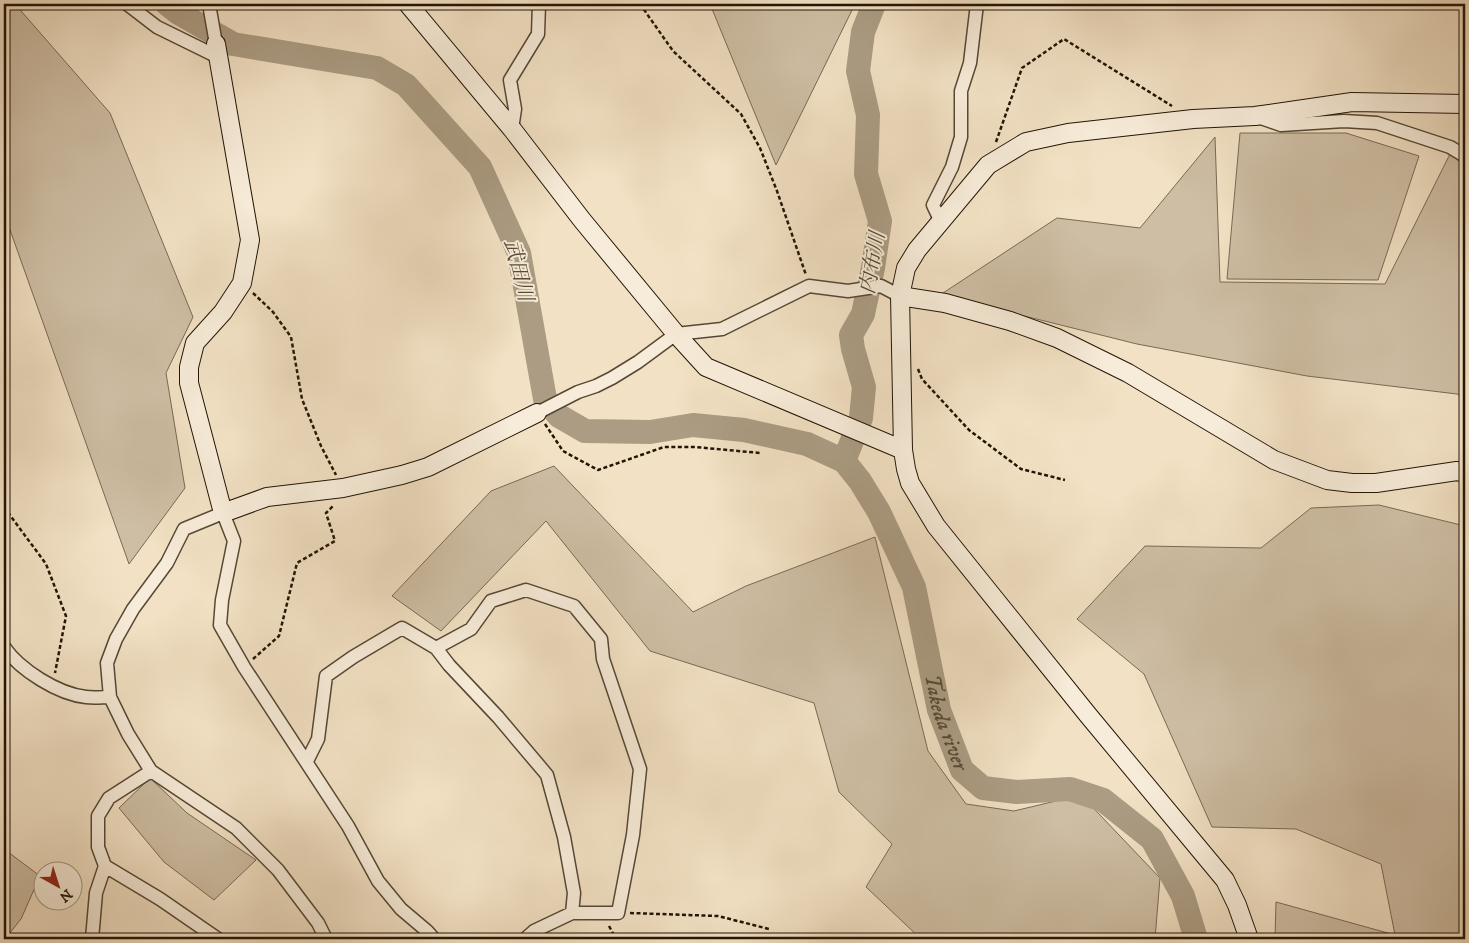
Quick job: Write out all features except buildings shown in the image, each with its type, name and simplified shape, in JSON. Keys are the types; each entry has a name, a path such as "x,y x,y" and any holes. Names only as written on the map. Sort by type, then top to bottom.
{"street":[{"path":"127,4 158,27 217,50"},
{"path":"408,4 512,129 582,220 676,334 706,367 896,447"},
{"path":"512,129 515,109 510,80 538,34 538,4"},
{"path":"941,222 933,205 952,166 961,137 961,91 970,63 977,4"},
{"path":"210,10 250,240 242,283 223,312 195,343 189,367 190,383 223,513 234,541 222,600 220,625 244,667 348,826 378,881 401,909 434,939"},
{"path":"1249,939 1237,905 1225,880 1088,715 936,526 910,483 896,447 900,296 906,268 917,250 988,165 1026,142 1068,133 1193,119 1255,116 1352,102 1465,104"},
{"path":"1255,116 1281,125 1344,121 1377,123 1450,147 1465,156"},
{"path":"326,939 318,923 278,870 236,828 151,771 128,734 110,697 107,663 116,639 133,609 167,563 184,529 223,513 267,497 342,488 402,475 428,467 578,392 596,386 638,362 676,334 722,329 809,286 848,291 881,286 900,296 946,304 1010,321 1057,338 1128,373 1274,460 1327,480 1376,483 1457,471 1465,473"},
{"path":"436,648 471,629 491,602 526,590 574,606 601,639 604,659 640,769 633,835 618,913 572,913 534,931 525,939"},
{"path":"307,761 318,740 326,676 353,657 402,628 436,648 547,775 564,837 574,893 572,913"},
{"path":"4,647 13,659 29,672 52,686 86,697 110,697"},
{"path":"92,939 96,893 105,866 98,847 98,816 109,798 151,771"},
{"path":"105,866 160,898 218,939"}],"path":[{"path":"640,4 673,51 741,114 760,148 809,286"},
{"path":"988,165 1022,68 1064,39 1193,119"},
{"path":"242,283 273,312 291,338 302,399 321,446 346,494 326,513 335,541 297,563 279,636 244,667"},
{"path":"915,362 922,379 969,430 1021,469 1065,480"},
{"path":"537,413 563,451 598,470 664,448 695,447 760,453"},
{"path":"4,507 46,564 66,616 52,686"},
{"path":"618,913 718,916 769,929"}],"shaded area":[{"path":"4,4 15,4 110,113 193,317 166,373 185,488 129,564 4,213"},
{"path":"710,4 855,4 776,165"},
{"path":"1240,133 1346,133 1419,156 1378,280 1227,279"},
{"path":"1215,137 1220,282 1385,284 1452,150 1465,172 1465,398 1457,394 1307,376 1137,344 940,295 1057,218 1140,228"},
{"path":"554,466 693,612 746,586 875,537 928,751 966,804 1014,811 1081,795 1160,878 1155,939 921,939 866,887 892,844 839,792 814,703 650,651 546,521 441,631 392,596 491,491"},
{"path":"1379,505 1465,526 1465,939 1275,939 1276,902 1395,935 1381,864 1296,829 1212,827 1144,674 1077,619 1145,546 1261,548 1311,508"},
{"path":"150,778 187,813 256,860 214,900 164,862 119,808"},
{"path":"4,849 32,870 32,894 21,919 5,939"}],"waterway":[{"name":"武田川","path":"167,4 177,12 233,44 377,68 406,85 480,167 519,253 545,399 559,416 585,431 650,432 693,425 744,430 807,444 844,461 860,481 879,512 914,587 939,710 962,770 983,788 1017,792 1070,789 1103,800 1152,839 1183,896 1196,939"},
{"name":"内布川","path":"844,461 861,418 864,387 851,335 863,314 873,268 880,221 866,174 868,115 858,71 863,32 874,4"}],"water label":[{"name":"Takeda river","path":"949,720"}]}
